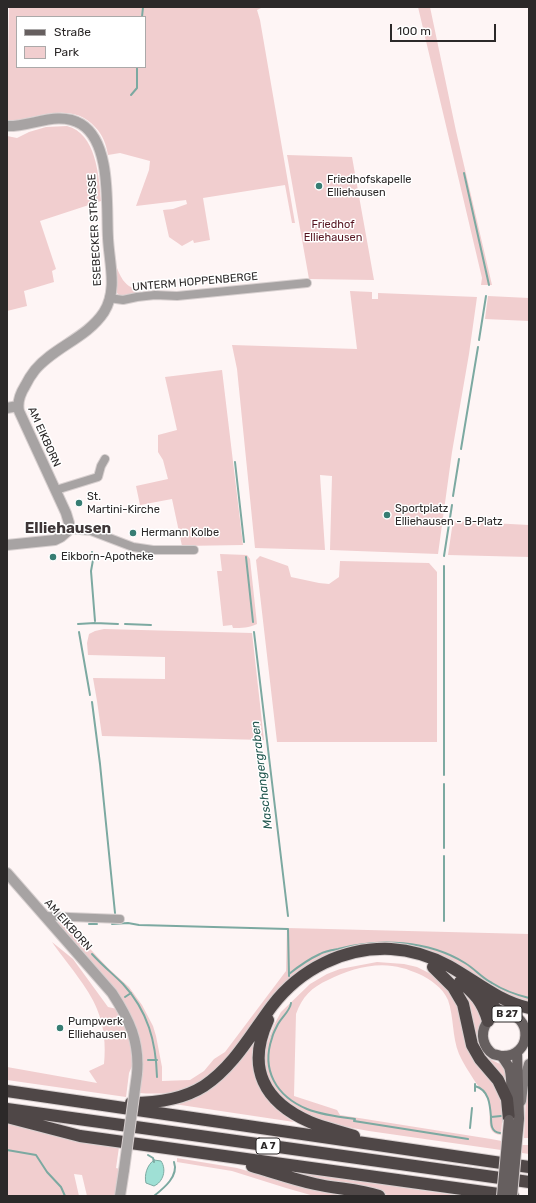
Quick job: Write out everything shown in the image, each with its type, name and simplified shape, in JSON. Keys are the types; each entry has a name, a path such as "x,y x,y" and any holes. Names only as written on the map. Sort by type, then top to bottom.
{"highway":[{"path":"87,1102 159,1102 181,1097 203,1087 220,1074 236,1056 272,1006 291,985 314,969 339,956 359,951 374,949 402,951 425,956 447,965 500,998 518,1006 529,1008"},
{"path":"382,1146 311,1123 290,1112 281,1105 265,1084 260,1073 258,1063 258,1052 261,1037 273,1011 287,995 315,974 336,964 360,958 385,957 411,959 454,977 474,993 480,1001 488,1021"},
{"path":"433,967 453,987 460,999 466,1015 472,1045 480,1059 498,1080 507,1099 514,1120"},
{"path":"468,979 496,1009 504,1014"},
{"name":"A 7","path":"7,1092 87,1102 529,1167"},
{"name":"A 7","path":"7,1109 529,1182"},
{"path":"7,1117 74,1135 513,1196"},
{"path":"220,1156 299,1180 379,1196"}],"main road":[{"name":"B 27","path":"502,1196 514,1120 510,1076 509,1068 501,1056 490,1051 484,1041 484,1028 488,1021 495,1016 504,1014 512,1015 525,1023 527,1035 523,1045 517,1052 513,1196"},
{"path":"501,1056 510,1056 517,1052"},
{"path":"514,1120 529,1064"}],"street":[{"name":"ESEBECKER STRASSE","path":"7,126 18,126 56,118 65,119 82,125 93,137 101,156 106,183 108,238 111,267 110,298"},
{"name":"UNTERM HOPPENBERGE","path":"110,298 122,300 155,295 177,296 306,283"},
{"name":"AM EIKBORN","path":"68,529 69,523 66,513 18,406 23,390 36,370 94,324 105,310 110,298"},
{"path":"7,408 18,406"},
{"path":"56,490 98,477 100,466 105,459"},
{"path":"7,545 55,540 64,535 68,529 91,530 133,547 153,550 194,550"},
{"name":"AM EIKBORN","path":"9,879 112,993 123,1010 132,1029 138,1061 120,1196"},
{"path":"44,916 120,918"}],"green space":[{"path":"9,7 261,7 257,10 295,223 292,223 285,185 203,198 210,240 194,243 193,240 182,246 169,237 163,210 173,209 187,204 186,200 136,206 149,170 150,161 120,153 108,155 104,140 100,133 86,119 65,113 42,115 7,122"},
{"path":"418,7 430,7 456,131 492,285 481,285 482,278"},
{"path":"67,126 77,130 90,146 97,168 101,201 40,221 56,269 52,271 54,282 24,291 27,306 7,311 7,136 17,138 29,132 46,127"},
{"name":"Friedhof Elliehausen","path":"287,155 352,157 374,280 309,279"},
{"path":"116,265 126,283 129,286 136,288 136,294 121,297 117,293 113,266"},
{"path":"350,291 372,292 372,299 378,299 378,293 477,297 452,452 438,554 330,550 332,476 320,475 325,550 255,548 237,369 232,345 357,349"},
{"path":"488,296 529,298 529,321 485,319"},
{"path":"222,370 243,545 182,546 172,499 140,505 136,486 168,479 163,460 158,452 158,435 177,430 165,377"},
{"path":"453,521 529,525 529,557 448,555"},
{"path":"220,554 247,555 250,559 257,624 242,628 233,628 232,625 223,626 217,571 222,571"},
{"path":"260,556 288,566 291,577 329,584 339,577 340,561 429,563 437,572 437,742 277,742 256,560"},
{"path":"104,629 252,633 264,740 102,736 93,678 165,679 165,657 88,655 87,643 89,634"},
{"path":"59,920 63,920 108,968 129,987 142,1005 153,1026 156,1036 162,1067 162,1081 190,1080 204,1071 214,1059 225,1052 286,971 287,928 529,934 529,1003 501,993 469,972 365,945 354,947 314,961 288,980 263,1009 228,1058 214,1072 199,1083 178,1092 161,1094 140,1093 142,1057 141,1044 135,1023 118,995 57,926"},
{"path":"52,942 73,959 108,1007 117,1009 127,1031 131,1045 133,1064 129,1073 126,1097 7,1080 7,1067 97,1083 89,1071 104,1064 104,1036 97,1009 83,984"},
{"path":"377,962 404,964 417,967 437,977 452,994 502,1100 503,1110 501,1135 492,1131 488,1100 459,1054 455,1041 450,1007 446,996 432,981 406,969 393,966 383,965 364,967 345,972 312,989 301,1002 296,1014 294,1096 337,1110 340,1115 529,1145 529,1154 369,1131 320,1122 290,1106 273,1088 266,1072 264,1058 266,1046 281,1012 310,984 327,974 340,969"},
{"path":"458,984 464,988 483,1017 478,1034 479,1045 485,1055 504,1067 506,1070 508,1089 478,1049"},
{"path":"255,1036 253,1061 256,1080 260,1089 279,1110 294,1122 174,1104 193,1098"},
{"path":"529,1075 529,1138 524,1138 526,1093"},
{"path":"7,1121 119,1147 116,1168 120,1169 116,1196 87,1196 82,1175 74,1174 79,1196 7,1196"},
{"path":"177,1158 237,1168 289,1183 359,1196 314,1196 232,1171 177,1162"},
{"path":"280,1167 462,1196 389,1196 378,1191 291,1174"}],"water":[{"path":"154,1160 161,1161 164,1172 160,1182 154,1186 146,1183 145,1177 148,1167"}],"waterway":[{"path":"142,16 143,7"},
{"path":"131,95 137,88 137,68"},
{"path":"464,173 489,285"},
{"path":"479,340 486,296"},
{"path":"461,449 478,347"},
{"path":"453,496 459,459"},
{"name":"Maschangergraben","path":"235,462 244,542"},
{"path":"444,556 452,505"},
{"path":"92,552 93,560 91,571 95,621"},
{"name":"Maschangergraben","path":"246,557 253,622"},
{"path":"444,566 444,775"},
{"path":"95,623 118,624"},
{"path":"78,624 95,623"},
{"path":"125,624 151,625"},
{"path":"79,632 90,695"},
{"name":"Maschangergraben","path":"254,632 288,916"},
{"path":"92,702 100,764 115,913"},
{"path":"444,784 444,848"},
{"path":"444,856 444,921"},
{"path":"112,924 128,923 139,925 288,929 289,976"},
{"path":"89,924 97,924"},
{"path":"289,974 308,960 326,951 370,943 403,943 451,955 469,965 485,979 496,986 529,998"},
{"path":"92,954 123,984 139,1005 152,1039 155,1052 157,1077"},
{"path":"125,997 131,993"},
{"name":"Maschangergraben","path":"291,1003 289,1009 273,1034 268,1061 270,1071 279,1089 296,1104 313,1111 337,1117 355,1119 354,1121 468,1139"},
{"path":"148,1060 157,1060"},
{"path":"475,1084 475,1091"},
{"path":"475,1086 480,1088 486,1094 491,1117 501,1116"},
{"path":"470,1128 472,1108"},
{"path":"491,1117 491,1125 493,1129 500,1133"},
{"path":"7,1150 36,1155 47,1172 61,1187 65,1196"},
{"path":"148,1155 153,1158 154,1162"},
{"path":"154,1196 173,1177 175,1167 174,1162"}],"place":[{"name":"Friedhofskapelle Elliehausen","path":"319,186"},
{"name":"St. Martini-Kirche","path":"79,503"},
{"name":"Sportplatz Elliehausen - B-Platz","path":"387,515"},
{"name":"Hermann Kolbe","path":"133,533"},
{"name":"Eikborn-Apotheke","path":"53,557"},
{"name":"Pumpwerk Elliehausen","path":"60,1028"}],"district":[{"name":"Elliehausen","path":"68,529"}]}
